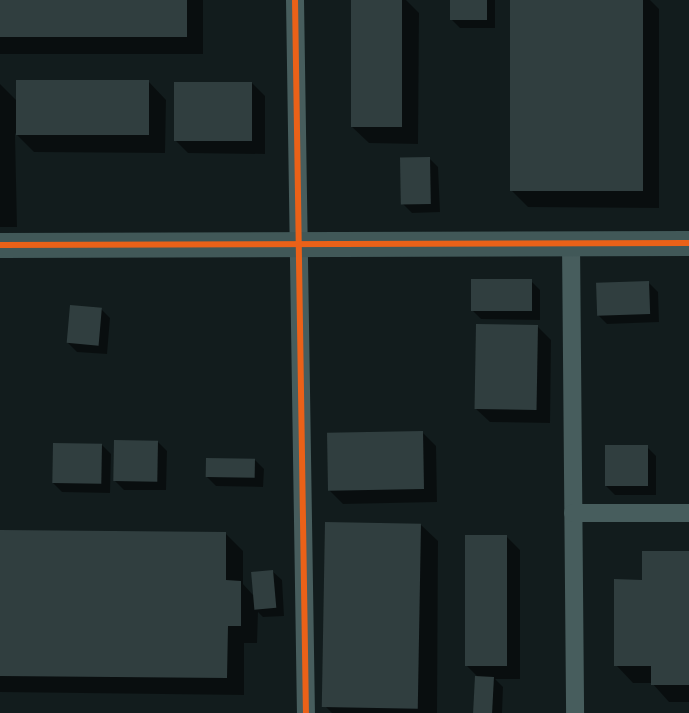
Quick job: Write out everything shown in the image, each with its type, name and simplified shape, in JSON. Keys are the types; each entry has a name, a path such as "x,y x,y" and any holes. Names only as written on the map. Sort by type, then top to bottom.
{"street":[{"path":"295,0 297,244 306,713"},
{"path":"571,243 575,713"},
{"path":"0,245 689,243"},
{"path":"574,513 689,513"}],"building":[{"path":"0,0 187,0 187,37 0,37"},
{"path":"351,0 402,0 402,127 351,127"},
{"path":"450,0 487,0 487,20 450,20"},
{"path":"510,0 643,0 643,191 510,191"},
{"path":"16,80 149,80 149,135 16,135"},
{"path":"174,82 252,82 252,141 174,141"},
{"path":"430,157 431,204 401,205 400,158"},
{"path":"471,279 532,279 532,311 471,311"},
{"path":"649,281 650,314 597,316 596,283"},
{"path":"70,305 102,308 99,346 67,343"},
{"path":"476,324 538,325 537,410 475,409"},
{"path":"423,431 424,489 328,491 327,433"},
{"path":"114,440 158,441 157,482 113,481"},
{"path":"53,443 102,444 101,484 52,483"},
{"path":"605,445 648,445 648,486 605,486"},
{"path":"206,458 255,459 255,478 206,477"},
{"path":"325,522 421,524 418,709 322,707"},
{"path":"0,530 226,532 226,580 241,581 241,626 228,626 227,678 0,676"},
{"path":"465,535 507,535 507,666 465,666"},
{"path":"642,551 689,551 689,685 651,685 651,666 614,666 614,579 642,580"},
{"path":"273,570 276,608 254,610 251,572"},
{"path":"475,676 494,677 492,713 473,713"}],"cycle path":[{"path":"295,0 306,713"},
{"path":"0,245 689,243"}]}
